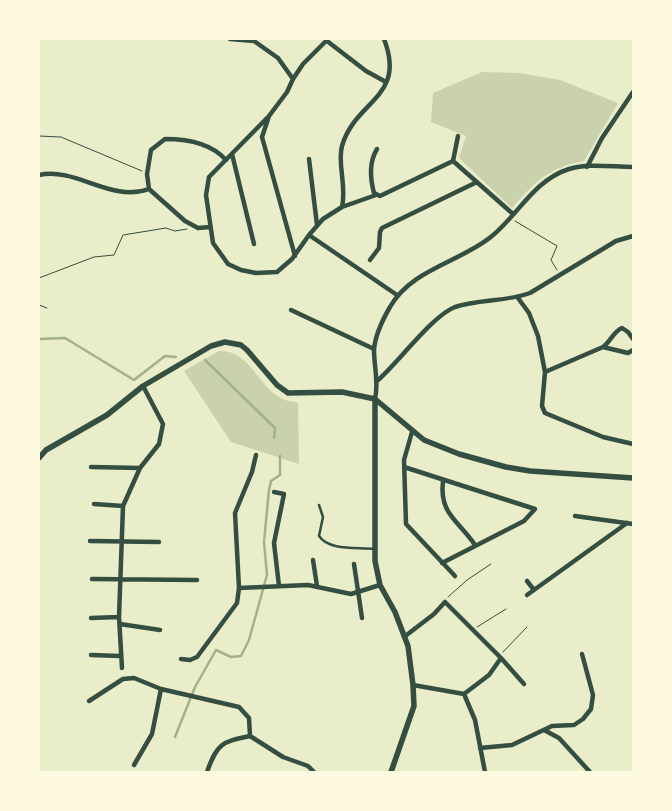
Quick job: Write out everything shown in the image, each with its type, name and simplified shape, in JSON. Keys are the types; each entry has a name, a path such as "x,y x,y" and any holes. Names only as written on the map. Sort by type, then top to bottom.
{"street":[{"path":"230,39 254,41 278,58 293,79"},
{"path":"342,207 345,194 342,147 364,109 376,99 391,72 390,54 384,39"},
{"path":"386,82 366,71 328,40 303,64 287,92 268,116 209,177 206,194 213,244 228,264 241,270 256,273 277,272 295,256 309,234 342,207 376,195 380,196 453,161"},
{"path":"587,167 602,138 633,92"},
{"path":"268,116 262,137 295,256"},
{"path":"453,161 458,136"},
{"path":"210,227 198,228 185,220 149,189 147,174 151,150 165,139 183,139 203,145 221,154 226,160"},
{"path":"376,195 372,185 372,158 377,149"},
{"path":"232,154 254,244"},
{"path":"309,159 318,225"},
{"path":"453,161 513,214"},
{"path":"391,772 414,706 411,663 395,612 380,586 374,549 375,399 378,381 374,348 380,327 397,295 436,267 476,248 494,235 548,178 569,169 587,167 633,168"},
{"path":"39,175 49,173 75,178 119,193 136,194 149,189"},
{"path":"370,260 379,248 382,228 477,182"},
{"path":"309,234 397,295"},
{"path":"378,381 431,326 454,308 518,298 616,241 633,236"},
{"path":"518,298 535,326 545,372 542,406 545,413 603,437 633,444"},
{"path":"291,310 374,348"},
{"path":"545,372 603,347 608,343 615,331 622,328 633,339"},
{"path":"39,458 46,450 107,415 143,386 211,346 225,342 241,345 277,385 288,393 342,392 375,399 412,432 439,446 506,467 562,475 633,478"},
{"path":"603,347 628,353 633,350"},
{"path":"122,668 119,617 123,506 140,468 159,444 163,424 143,386"},
{"path":"412,432 406,450 404,467 406,524 455,576"},
{"path":"181,659 190,660 197,657 235,609 239,588 235,513 252,472 256,454"},
{"path":"91,467 140,468"},
{"path":"404,467 535,509 524,521 442,562"},
{"path":"443,480 442,498 445,509 476,545"},
{"path":"274,492 284,494 274,543 279,586"},
{"path":"94,504 123,506"},
{"path":"575,516 633,524"},
{"path":"527,595 627,523"},
{"path":"90,541 122,543 159,542"},
{"path":"313,560 317,586"},
{"path":"354,564 362,618"},
{"path":"92,579 197,580"},
{"path":"527,580 534,590"},
{"path":"239,588 317,586 351,594 380,586"},
{"path":"404,636 434,614 445,602 524,684"},
{"path":"91,618 119,617"},
{"path":"120,624 160,630"},
{"path":"480,748 512,745 552,726 574,725 583,719 591,709 593,695 582,654"},
{"path":"91,655 120,656"},
{"path":"413,685 464,694 489,675 500,657"},
{"path":"89,701 126,677 134,678 161,690 239,707 249,718 250,736"},
{"path":"134,765 152,734 161,690"},
{"path":"464,694 475,720 485,772"},
{"path":"544,730 559,738 590,772"},
{"path":"207,772 212,757 224,742 250,736 282,756 308,766 314,772"}],"lane":[{"path":"319,505 322,517 319,536 323,542 332,546 374,549"}],"path":[{"path":"39,136 61,137 147,174"},
{"path":"507,220 518,222 558,246 552,254 551,260 559,274"},
{"path":"39,278 94,257 114,255 123,235 166,228 175,231 198,228"},
{"path":"39,305 47,308"},
{"path":"445,602 467,580 491,564"},
{"path":"472,630 506,609"},
{"path":"500,657 527,627"}],"green space":[{"path":"482,72 519,73 560,80 618,103 584,161 561,167 544,177 512,208 459,158 466,136 431,122 433,93"},
{"path":"219,351 229,352 238,356 252,368 271,391 283,399 298,403 299,464 231,442 184,371"}],"waterway":[{"path":"39,339 65,338 134,380 165,356 176,357"},
{"path":"205,360 275,428 274,438"},
{"path":"175,737 195,687 216,650 231,657 241,656 249,640 267,575 264,542 269,490 271,481 280,475 280,456"}]}
